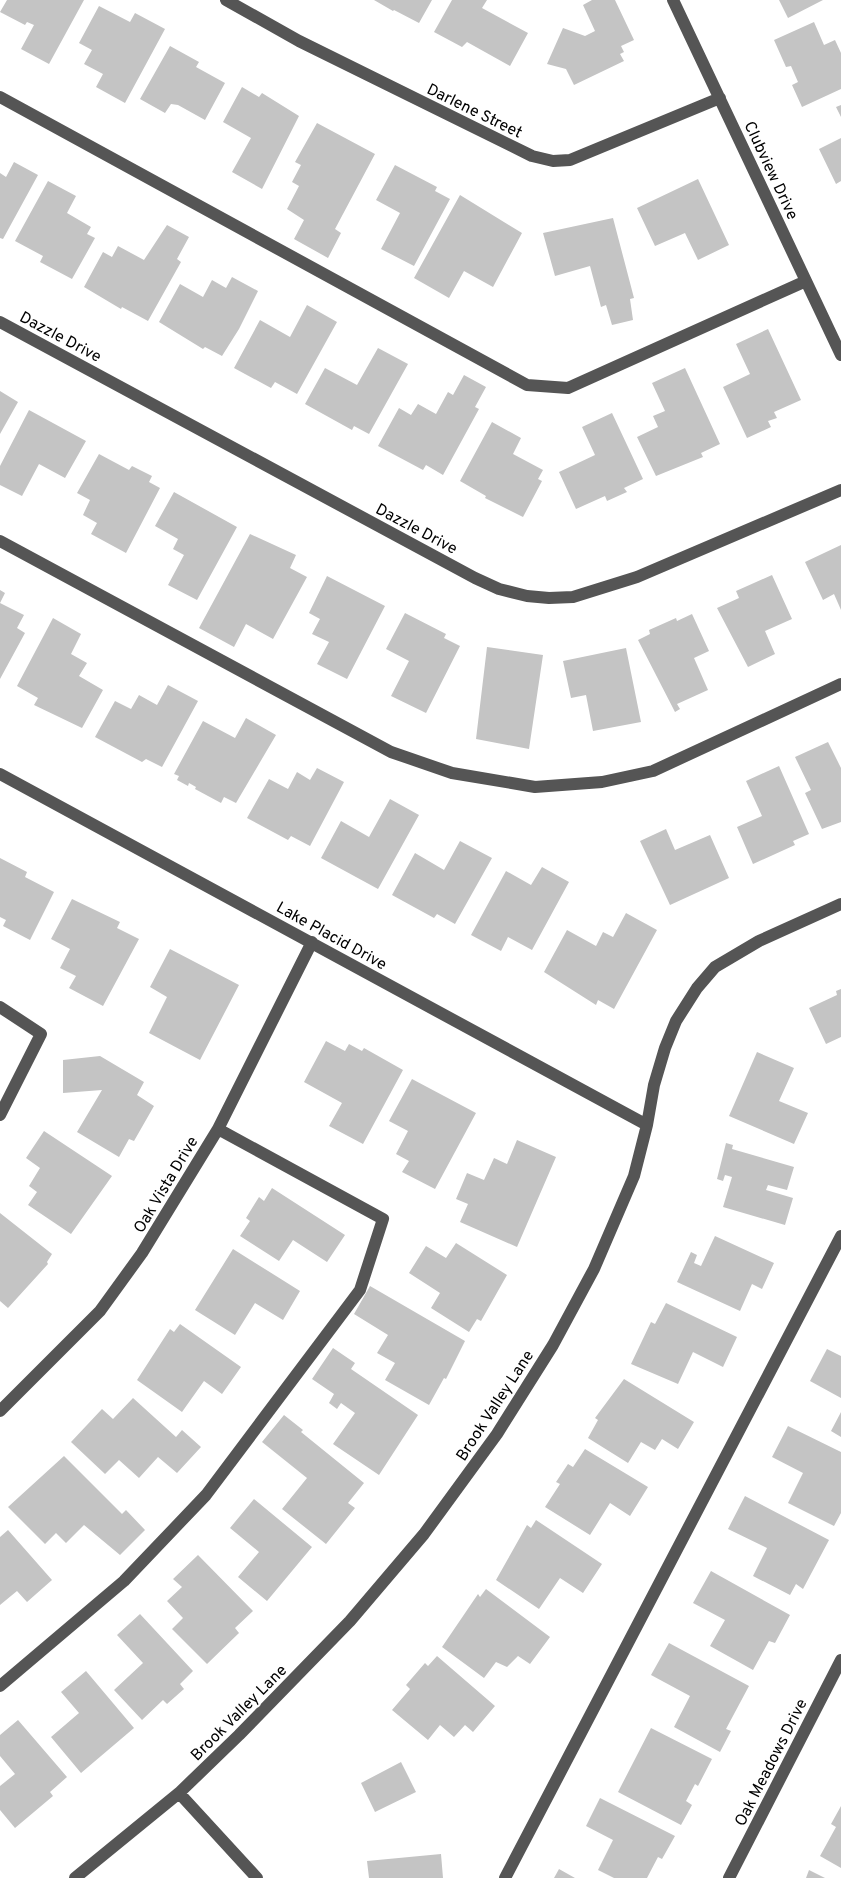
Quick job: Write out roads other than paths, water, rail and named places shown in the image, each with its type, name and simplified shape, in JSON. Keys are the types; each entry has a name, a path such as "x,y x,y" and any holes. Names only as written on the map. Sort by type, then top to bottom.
{"street":[{"name":"Darlene Street","path":"226,0 299,41 532,156 553,161 570,160 592,152 720,98"},
{"name":"Clubview Drive","path":"673,0 841,355"},
{"path":"0,97 527,385 568,388 806,281"},
{"name":"Dazzle Drive","path":"0,322 475,578 499,589 527,596 549,598 573,597 636,577 841,490"},
{"path":"0,541 391,752 452,773 535,786 602,782 653,771 841,684"},
{"name":"Lake Placid Drive","path":"0,774 647,1125"},
{"name":"Brook Valley Lane","path":"75,1878 179,1793 292,1683 350,1621 424,1534 497,1434 553,1345 594,1269 634,1176 647,1125 654,1085 665,1048 676,1021 697,988 715,967 759,941 841,904"},
{"name":"Oak Vista Drive","path":"0,1411 100,1311 142,1253 218,1129 312,942"},
{"path":"0,1008 41,1034 0,1115"},
{"path":"0,1686 124,1581 206,1495 360,1290 384,1219 218,1129"},
{"path":"505,1878 841,1236"},
{"name":"Oak Meadows Drive","path":"729,1878 841,1660"},
{"path":"179,1793 257,1878"}]}
